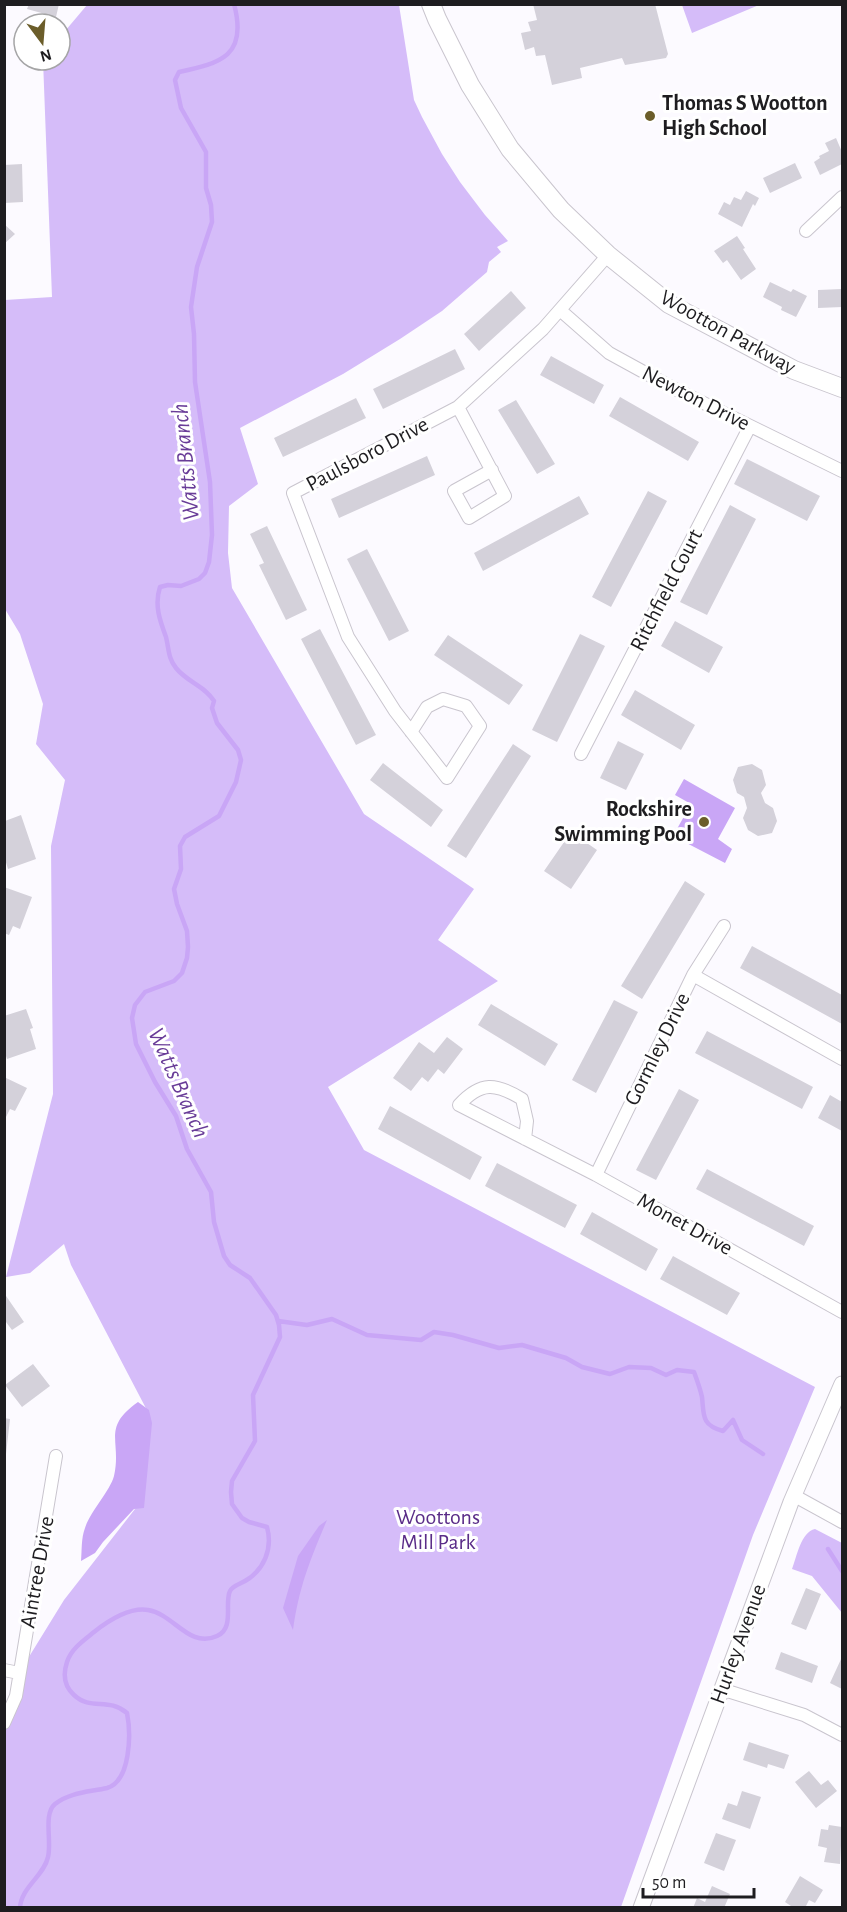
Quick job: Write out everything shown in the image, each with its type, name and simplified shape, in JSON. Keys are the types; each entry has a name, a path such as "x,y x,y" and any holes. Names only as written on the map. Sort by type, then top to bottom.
{"main road":[{"name":"Wootton Parkway","path":"431,4 470,85 510,149 561,210 608,255 669,304 794,370 843,388"}],"street":[{"path":"806,231 843,197"},
{"name":"Paulsboro Drive","path":"411,732 427,707 443,699 466,706 480,726 447,778 411,732 395,711 348,637 293,494 458,407 501,369 560,310 608,255"},
{"name":"Newton Drive","path":"560,310 609,353 671,387 843,471"},
{"path":"458,407 492,470"},
{"name":"Ritchfield Court","path":"581,754 750,426"},
{"name":"Gormley Drive","path":"596,1175 693,975 723,926"},
{"path":"693,975 843,1059"},
{"name":"Monet Drive","path":"525,1139 527,1121 522,1099 505,1088 488,1087 479,1090 470,1094 459,1105 468,1110 525,1139 596,1175 843,1312"},
{"name":"Hurley Avenue","path":"641,1908 793,1495 843,1384"},
{"name":"Aintree Drive","path":"4,1723 16,1696 56,1455"},
{"path":"793,1495 843,1522"},
{"path":"4,1670 19,1673"},
{"path":"721,1689 804,1715 843,1735"}],"green space":[{"path":"682,4 759,5 692,33"},
{"name":"Woottons Mill Park","path":"87,5 399,5 414,100 442,154 460,182 508,241 497,247 501,252 489,262 487,272 442,311 343,374 240,428 258,484 229,506 228,553 232,588 364,814 474,889 438,940 498,981 328,1087 364,1150 815,1387 753,1535 621,1907 5,1907 5,1723 19,1673 64,1600 142,1500 150,1416 71,1265 64,1244 30,1273 6,1277 53,1094 51,846 65,780 36,744 43,704 20,634 5,609 5,300 52,297 43,72 72,72 72,23"},
{"path":"815,1529 842,1543 842,1613 812,1576 792,1569 803,1540 810,1531"}],"shaded area":[{"name":"Rockshire Swimming Pool","path":"684,779 735,808 718,839 732,849 725,863 673,836 691,804 675,795"},
{"path":"138,1402 149,1410 152,1423 144,1508 134,1509 95,1553 81,1561 85,1528 114,1476 116,1428 127,1411"},
{"path":"327,1520 306,1574 298,1600 293,1630 283,1608 298,1556 319,1526"}],"building":[{"path":"29,4 59,4 57,12 38,12 27,9"},
{"path":"533,4 655,4 668,54 666,58 625,65 622,58 580,68 582,78 552,85 545,55 536,56 534,47 525,50 521,33 531,31 528,22 537,20"},
{"path":"836,138 842,152 842,164 820,175 814,162 820,158 819,156 829,151 825,143"},
{"path":"795,163 802,178 770,193 763,178"},
{"path":"22,164 23,202 4,203 4,165"},
{"path":"746,191 759,198 755,206 753,204 742,227 718,214 724,202 730,205 734,197 741,200"},
{"path":"4,224 15,234 4,244"},
{"path":"737,236 756,269 741,280 727,260 723,263 714,251"},
{"path":"770,282 791,292 793,289 807,296 796,317 763,297"},
{"path":"842,289 842,307 818,308 818,290"},
{"path":"511,291 526,308 479,351 464,334"},
{"path":"455,349 465,369 383,409 373,389"},
{"path":"551,356 604,385 594,404 540,375"},
{"path":"620,397 699,442 688,461 609,416"},
{"path":"356,398 366,418 283,457 274,438"},
{"path":"516,400 555,464 537,474 498,410"},
{"path":"427,456 435,475 339,518 331,499"},
{"path":"747,459 820,496 807,521 734,484"},
{"path":"648,491 667,501 611,607 592,597"},
{"path":"579,496 589,514 483,571 474,553"},
{"path":"730,505 756,519 707,615 680,602"},
{"path":"267,526 307,610 286,620 259,565 264,563 250,534"},
{"path":"367,549 409,631 389,641 347,559"},
{"path":"675,621 723,647 709,673 661,646"},
{"path":"320,629 376,735 356,745 301,639"},
{"path":"580,634 605,646 557,742 532,730"},
{"path":"448,635 523,685 509,705 434,655"},
{"path":"635,690 695,725 681,750 621,715"},
{"path":"618,741 644,754 626,790 600,778"},
{"path":"513,744 531,756 466,858 447,846"},
{"path":"383,763 443,810 431,827 370,780"},
{"path":"752,764 762,770 766,785 761,793 765,803 773,808 777,821 772,833 758,836 748,830 743,818 747,808 744,797 737,793 733,780 738,767"},
{"path":"21,815 36,859 8,869 5,859 5,821"},
{"path":"571,832 597,850 571,889 544,871"},
{"path":"685,881 705,894 642,999 621,986"},
{"path":"4,887 32,897 20,929 13,926 9,935 4,933"},
{"path":"752,946 842,995 842,1024 740,968"},
{"path":"614,1000 638,1012 596,1093 572,1080"},
{"path":"491,1004 558,1044 545,1066 478,1025"},
{"path":"26,1009 33,1028 30,1029 36,1049 7,1059 4,1050 4,1016"},
{"path":"707,1031 813,1087 802,1109 695,1053"},
{"path":"447,1037 463,1049 444,1074 438,1069 428,1082 422,1077 411,1091 393,1078 419,1042 434,1053"},
{"path":"4,1077 27,1088 15,1111 10,1109 4,1121"},
{"path":"679,1089 699,1100 656,1180 636,1170"},
{"path":"830,1095 842,1102 842,1131 818,1118"},
{"path":"390,1106 482,1157 470,1180 378,1129"},
{"path":"497,1163 577,1205 565,1228 485,1186"},
{"path":"707,1169 814,1226 804,1246 696,1189"},
{"path":"592,1212 658,1249 646,1271 580,1234"},
{"path":"673,1256 740,1293 727,1315 660,1279"},
{"path":"4,1293 24,1322 12,1330 6,1322 4,1323"},
{"path":"33,1364 50,1386 22,1407 5,1385"},
{"path":"4,1418 10,1419 6,1454 4,1454"},
{"path":"806,1588 821,1594 806,1630 791,1624"},
{"path":"781,1652 818,1666 812,1683 775,1669"},
{"path":"842,1657 842,1689 830,1683"},
{"path":"749,1742 789,1755 784,1769 768,1764 767,1768 743,1760"},
{"path":"809,1771 821,1785 828,1780 837,1791 816,1808 795,1782"},
{"path":"742,1791 761,1797 750,1829 722,1819 728,1803 737,1806"},
{"path":"829,1825 842,1827 840,1864 824,1862 827,1848 818,1846 821,1829 828,1830"},
{"path":"716,1833 736,1840 724,1871 704,1863"},
{"path":"800,1876 823,1890 815,1903 809,1900 805,1908 794,1908 785,1902"},
{"path":"712,1886 730,1894 724,1908 693,1908 697,1898 705,1902"}],"waterway":[{"name":"Watts Branch","path":"20,1908 24,1894 46,1864 51,1808 67,1797 115,1784 125,1766 129,1744 127,1713 113,1706 80,1700 74,1695 66,1684 65,1675 67,1662 72,1653 82,1642 106,1624 126,1613 141,1610 157,1613 198,1638 207,1639 217,1636 226,1627 230,1591 252,1576 262,1565 269,1543 267,1527 242,1518 232,1504 231,1492 232,1481 255,1441 253,1395 280,1337 279,1325 276,1315 250,1278 230,1265 224,1256 214,1222 211,1192 187,1149 176,1116 155,1082 136,1044 132,1018 135,1005 145,992 174,981 182,973 187,958 187,931 174,889 181,869 180,846 185,837 219,816 236,782 241,760 238,750 217,723 212,708 214,701 206,691 180,673 173,664 158,607 160,587 181,586 199,579 205,573 209,562 212,535 210,482 195,382 191,307 197,267 212,222 211,205 206,188 206,152 181,108 175,80 179,72 207,65 228,54 234,46 237,35 234,4"},
{"path":"278,1321 307,1325 332,1319 367,1335 421,1340 434,1332 499,1348 522,1345 566,1358 582,1367 610,1374 629,1367 651,1368 666,1375 677,1370 694,1372 707,1422 723,1431 733,1420 742,1440 763,1454"},
{"path":"828,1549 842,1571"}],"place":[{"name":"Thomas S Wootton High School","path":"650,116"},
{"name":"Rockshire Swimming Pool","path":"704,822"}]}
